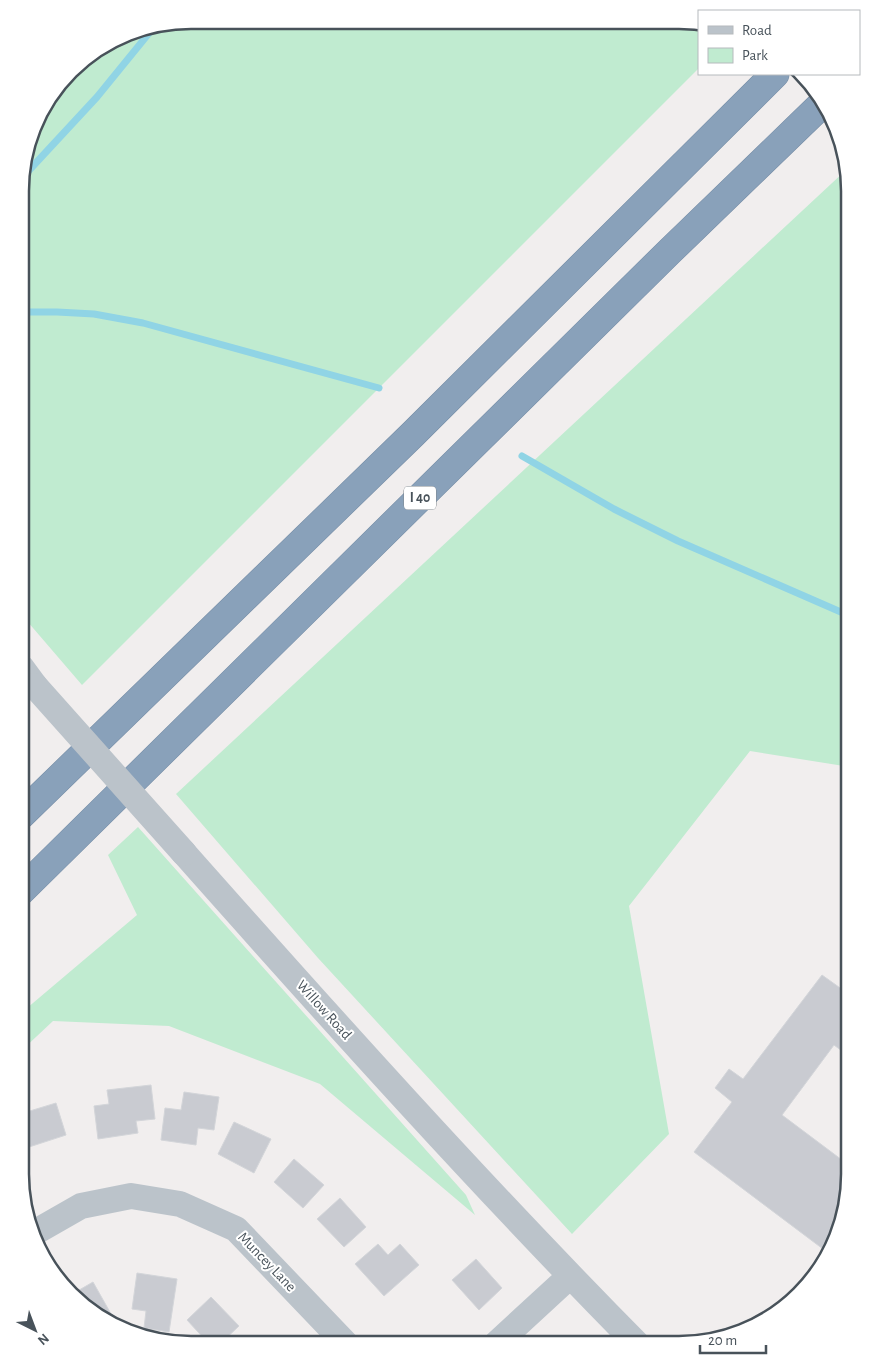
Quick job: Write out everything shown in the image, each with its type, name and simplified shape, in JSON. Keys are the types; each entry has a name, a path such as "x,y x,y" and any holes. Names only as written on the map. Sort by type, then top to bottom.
{"highway":[{"path":"29,806 413,434 775,75"},
{"name":"I 40","path":"29,883 669,252 818,108"}],"street":[{"name":"Willow Road","path":"29,677 337,1025 570,1276 629,1336"},
{"name":"Muncey Lane","path":"39,1230 81,1206 123,1197 131,1196 180,1204 236,1229 338,1336"},
{"path":"505,1336 570,1276"}],"green space":[{"path":"170,30 698,30 698,69 82,685 29,623 30,170 41,129 56,101 69,84 84,69 110,51 139,37"},
{"path":"840,175 841,766 750,751 629,906 669,1134 572,1234 318,958 176,794"},
{"path":"138,827 466,1195 475,1215 320,1084 169,1026 53,1021 29,1044 29,1006 137,915 108,855"}],"building":[{"path":"822,975 841,989 841,1050 834,1045 782,1115 841,1159 841,1184 838,1205 833,1226 823,1249 694,1152 732,1102 715,1088 729,1069 743,1079"},
{"path":"151,1085 155,1119 136,1121 138,1133 98,1139 94,1106 109,1104 107,1090"},
{"path":"184,1092 219,1097 214,1130 198,1128 196,1145 161,1140 165,1108 181,1110"},
{"path":"56,1103 66,1135 29,1147 29,1111"},
{"path":"234,1122 271,1139 254,1173 218,1154"},
{"path":"294,1159 324,1185 303,1208 274,1182"},
{"path":"340,1198 366,1227 344,1247 317,1219"},
{"path":"378,1244 388,1255 400,1244 419,1265 384,1296 355,1264"},
{"path":"476,1259 502,1288 479,1310 452,1280"},
{"path":"137,1273 177,1279 169,1332 144,1328 146,1311 132,1309"},
{"path":"93,1282 111,1315 92,1303 78,1291"},
{"path":"211,1297 239,1326 228,1336 202,1336 187,1320"}],"waterway":[{"path":"30,169 97,97 148,35"},
{"path":"29,312 94,314 143,323 379,388"},
{"path":"522,456 614,509 678,541 841,612"}]}
